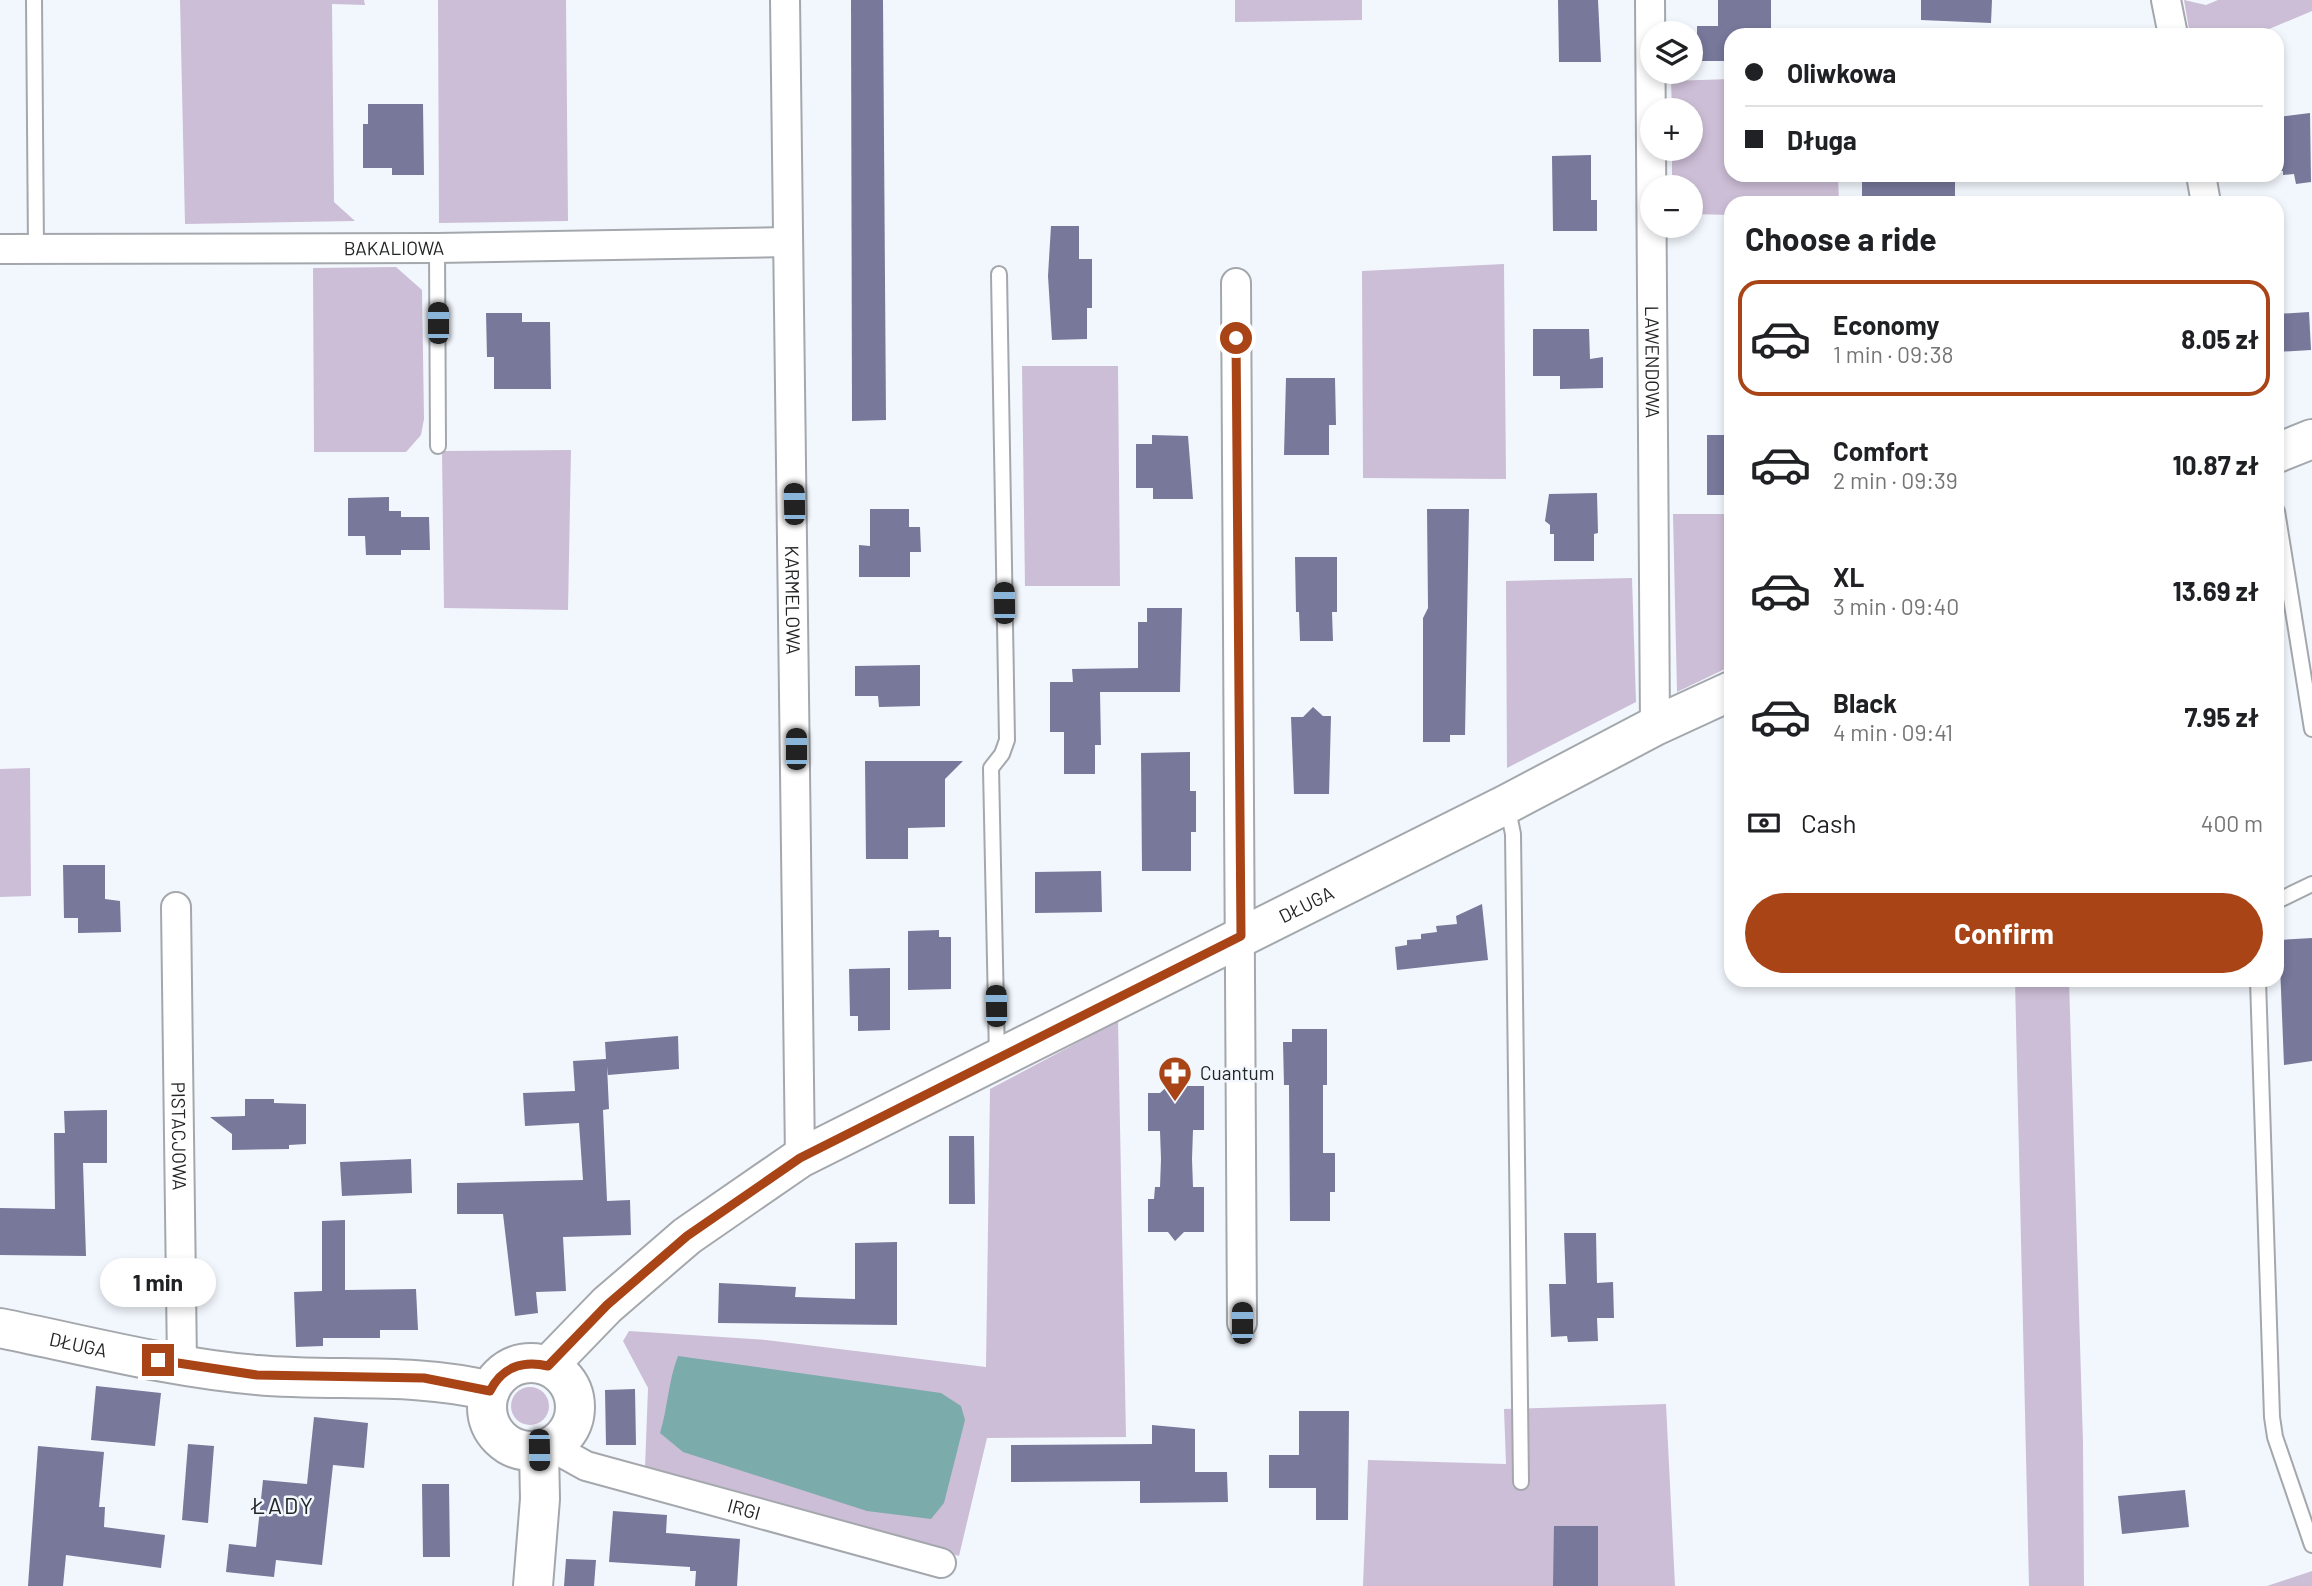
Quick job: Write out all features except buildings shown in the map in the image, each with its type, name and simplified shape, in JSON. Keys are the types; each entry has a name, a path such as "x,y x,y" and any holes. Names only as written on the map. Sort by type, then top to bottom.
{"street":[{"name":"KARMELOWA","path":"785,0 791,285 800,1158"},
{"name":"LAWENDOWA","path":"1650,0 1655,726"},
{"path":"2166,0 2172,28"},
{"name":"BAKALIOWA","path":"0,249 437,248 788,242"},
{"path":"1236,284 1242,1323"},
{"path":"2284,450 2312,439"},
{"name":"DŁUGA","path":"548,1366 607,1305 687,1236 800,1158 1507,804 1655,726 1724,694"},
{"name":"PISTACJOWA","path":"176,908 182,1364"},
{"name":"DŁUGA","path":"0,1328 182,1364 257,1375 424,1378 490,1391"},
{"path":"520,1364 548,1366 569,1386 575,1411 565,1434 544,1448 518,1449 496,1433 487,1406 490,1391 506,1370 520,1364"},
{"path":"533,1586 544,1448"},
{"name":"IRGI","path":"544,1448 586,1466 941,1563"}],"lane":[{"path":"34,0 36,249"},
{"path":"437,248 438,446"},
{"path":"997,1059 991,768 1002,754 1007,740 999,274"},
{"path":"2284,558 2312,729"},
{"path":"2297,645 2312,656"},
{"path":"1507,804 1513,834 1521,1482"},
{"path":"2284,898 2312,884"},
{"path":"2258,987 2272,1417 2275,1437 2312,1545"}],"shaded area":[{"path":"180,0 364,0 365,5 332,4 334,202 355,221 185,224"},
{"path":"438,0 566,0 568,221 439,223"},
{"path":"1235,0 1362,0 1362,20 1235,22"},
{"path":"2184,0 2206,5 2218,0 2312,0 2312,11 2272,28 2189,28"},
{"path":"1724,79 1724,182 1838,182 1839,196 1724,196 1724,215 1703,214 1703,175 1672,175 1672,161 1703,161 1703,98 1672,98 1671,84 1703,84 1703,80"},
{"path":"1504,264 1506,479 1363,478 1362,271"},
{"path":"396,267 422,290 424,419 421,435 406,452 314,452 313,268"},
{"path":"1022,366 1118,366 1120,586 1025,586"},
{"path":"571,450 568,610 444,608 442,451"},
{"path":"1673,514 1724,514 1724,669 1677,692"},
{"path":"1632,578 1636,702 1507,768 1506,581"},
{"path":"30,768 31,896 0,897 0,769"},
{"path":"2015,987 2069,987 2083,1443 2084,1586 2029,1586"},
{"path":"1118,1021 1126,1437 987,1438 959,1556 645,1468 648,1388 623,1341 629,1331 766,1340 986,1367 990,1089"},
{"path":"678,1356 941,1393 961,1406 965,1420 944,1503 931,1519 867,1511 683,1452 660,1433"},
{"path":"530,1387 544,1392 549,1406 544,1420 530,1425 516,1420 511,1406 516,1392"},
{"path":"1666,1404 1675,1586 1363,1586 1368,1460 1506,1464 1504,1409"},
{"path":"2312,1571 2312,1586 2267,1586"}],"place":[{"name":"Cuantum","path":"1175,1103"}],"district":[{"name":"ŁADY","path":"283,1506"}],"route":[{"path":"158,1360 257,1375 327,1379 424,1378 490,1391 495,1380 506,1370 520,1364 548,1366 607,1305 687,1236 728,1205 800,1158 1241,936 1236,338"}]}
